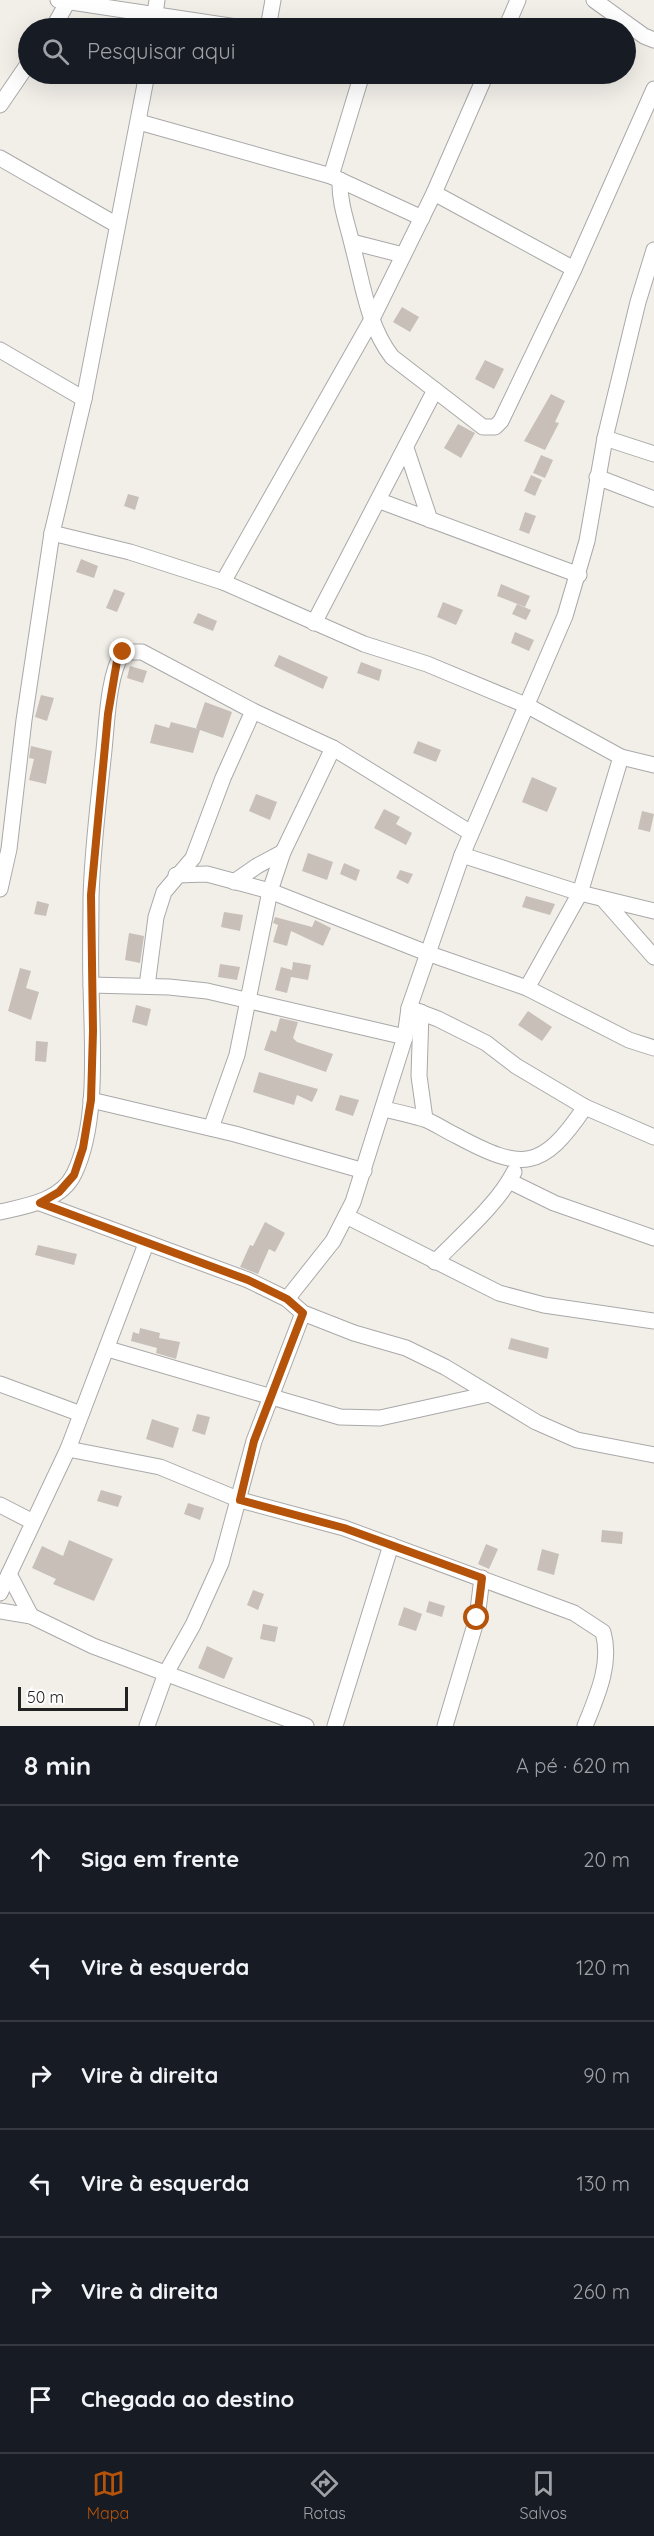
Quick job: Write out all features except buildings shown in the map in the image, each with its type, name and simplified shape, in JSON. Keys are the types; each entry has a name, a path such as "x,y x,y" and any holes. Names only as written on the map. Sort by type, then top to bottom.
{"street":[{"path":"270,18 273,0"},
{"path":"510,18 518,0"},
{"path":"56,18 62,2 180,18"},
{"path":"598,2 620,18"},
{"path":"636,30 654,40"},
{"path":"0,105 18,79"},
{"path":"0,889 9,849 7,803 24,720 52,533 84,399 145,84"},
{"path":"359,84 335,178 371,321 382,344 392,357 483,427 495,427 501,421 574,269 654,89"},
{"path":"223,582 371,321 434,193 482,84"},
{"path":"139,122 335,178 422,218"},
{"path":"0,158 117,225"},
{"path":"434,193 574,269"},
{"path":"352,242 403,255"},
{"path":"287,1299 333,1241 346,1216 364,1171 384,1109 415,1010 427,953 462,855 565,616 579,575 605,438 638,302 654,250"},
{"path":"0,350 84,399"},
{"path":"314,623 380,501 435,390"},
{"path":"605,438 654,454"},
{"path":"406,448 430,520"},
{"path":"597,477 654,499"},
{"path":"390,479 406,511"},
{"path":"380,501 579,575"},
{"path":"52,533 130,552 223,582 364,644 427,664 528,706 621,757 654,765"},
{"path":"0,1212 40,1203 59,1192 74,1175 83,1148 91,1100 93,1031 91,895 108,714 117,661 123,652 142,652 253,711 333,748 471,833"},
{"path":"147,986 156,917 164,892 176,875 193,858 223,778 253,711"},
{"path":"211,1128 237,1054 270,891 284,852 333,748"},
{"path":"527,988 580,893 621,757"},
{"path":"234,882 257,866 284,852"},
{"path":"462,855 580,893 654,911"},
{"path":"193,858 207,874"},
{"path":"176,875 207,874 270,891 427,953 527,988 629,1040 654,1048"},
{"path":"603,899 653,951"},
{"path":"91,985 147,986 207,991 405,1037"},
{"path":"415,1010 486,1043 516,1066 585,1107 654,1137"},
{"path":"415,1010 419,1076 425,1119"},
{"path":"91,1100 211,1128 364,1171"},
{"path":"384,1109 425,1119 491,1155 519,1162 542,1155 566,1135 585,1107"},
{"path":"435,1262 509,1181 519,1162"},
{"path":"509,1181 554,1203 654,1238"},
{"path":"40,1203 248,1280 287,1299 303,1313 354,1333 406,1348 445,1367 536,1422 577,1440 654,1455"},
{"path":"346,1216 499,1293 544,1305 654,1321"},
{"path":"0,1593 68,1449 108,1349 146,1244"},
{"path":"147,1726 166,1673 209,1592 221,1563 240,1500 254,1441 303,1313"},
{"path":"108,1349 340,1417 380,1418 489,1394"},
{"path":"0,1384 81,1414"},
{"path":"68,1449 149,1464 240,1500 344,1528 574,1613 603,1632 608,1649 600,1689 585,1726"},
{"path":"0,1505 33,1522"},
{"path":"335,1726 390,1545"},
{"path":"9,1574 31,1616"},
{"path":"445,1726 477,1618 482,1578"},
{"path":"0,1611 31,1616 93,1646 306,1726"}],"route":[{"path":"123,652 117,661 108,714 91,895 93,1031 91,1100 83,1148 74,1175 59,1192 40,1203 248,1280 287,1299 303,1313 254,1441 244,1474 240,1500 344,1528 482,1578 477,1618"}]}
